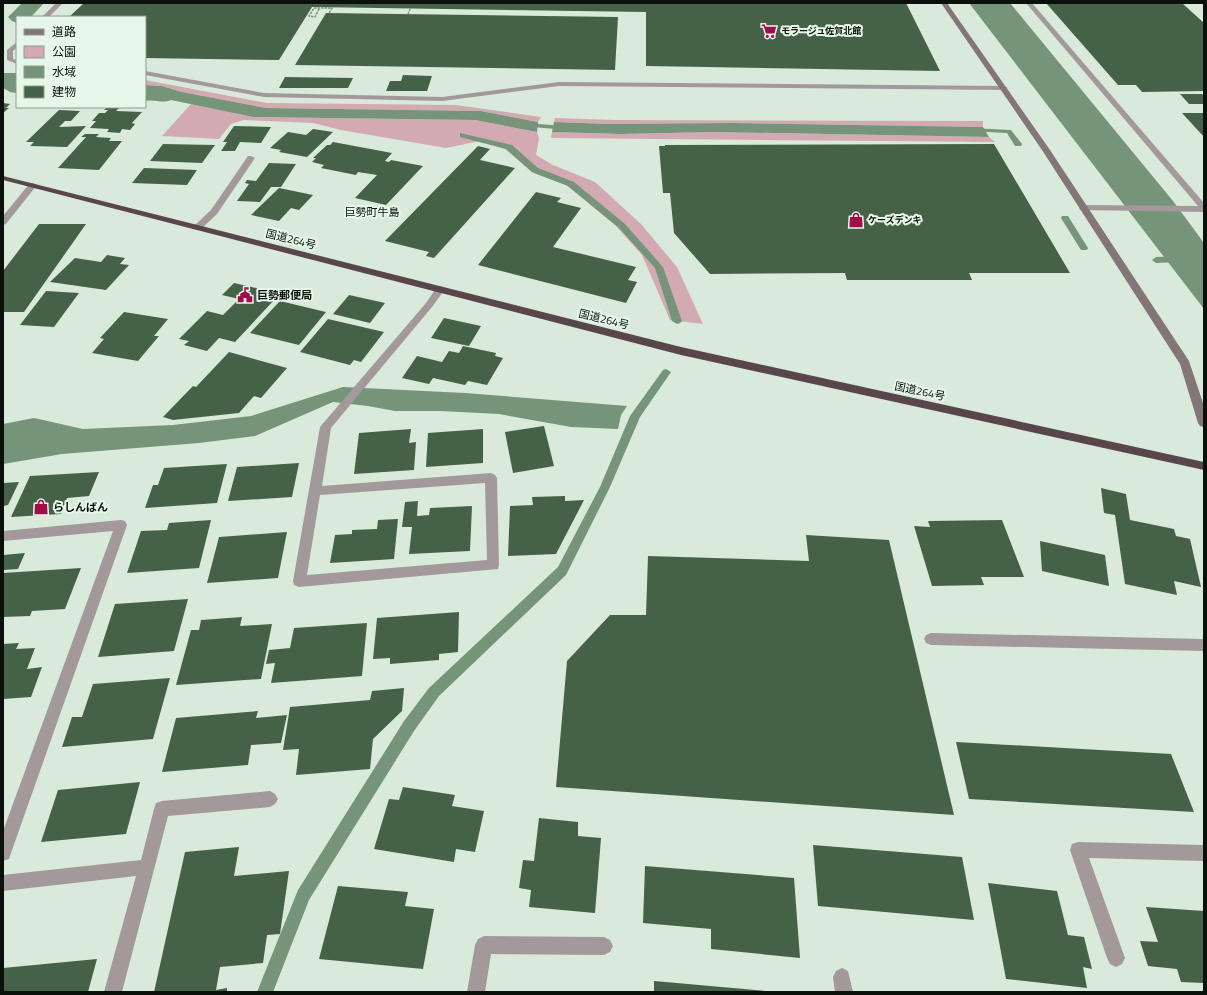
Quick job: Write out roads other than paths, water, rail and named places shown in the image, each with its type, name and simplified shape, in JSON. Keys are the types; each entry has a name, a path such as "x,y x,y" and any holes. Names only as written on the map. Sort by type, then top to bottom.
{"highway":[{"name":"国道264号","path":"3,178 681,350 1204,466"}],"street":[{"path":"46,16 60,3"},
{"path":"944,3 1004,88 1185,364 1204,423"},
{"path":"1029,3 1204,208"},
{"path":"16,45 10,50 10,60 16,62"},
{"path":"146,73 264,95 442,99 571,84 1004,88"},
{"path":"198,227 214,212 251,158"},
{"path":"3,222 33,185"},
{"path":"1083,208 1204,208"},
{"path":"315,491 491,478 493,565 299,581 326,427 365,382 440,289"},
{"path":"3,536 121,525 3,853"},
{"path":"931,639 1204,644"},
{"path":"112,992 162,809 270,799"},
{"path":"1116,958 1078,850 1204,853"},
{"path":"3,883 147,867"},
{"path":"476,992 484,945 604,946"}],"water":[{"path":"969,3 1010,3 1173,201 1204,243 1204,309"},
{"path":"3,73 16,73 16,93 10,92 3,88"},
{"path":"146,85 162,86 182,92 266,108 481,111 538,122 537,132 475,120 253,117 171,100 165,102 146,101"},
{"path":"554,122 608,124 731,123 983,127 989,137 714,132 621,134 552,132"},
{"path":"343,387 465,393 627,406 621,415 618,429 571,427 499,414 441,411 395,411 333,402 255,436 199,443 62,454 3,464 3,424 34,418 83,429 173,425 251,416"}],"waterway":[{"path":"20,16 34,3"},
{"path":"523,125 567,128"},
{"path":"970,130 1009,131 1018,144"},
{"path":"463,135 509,147 535,170 571,184 622,226 659,267 677,321"},
{"path":"1065,218 1084,248"},
{"path":"1156,260 1204,258"},
{"path":"265,992 303,895 409,726 434,692 562,571 605,487 635,416 666,372"}],"place":[{"name":"モラージュ佐賀北館","path":"769,31"},
{"name":"ケーズデンキ","path":"856,220"},
{"name":"巨勢郵便局","path":"245,295"},
{"name":"らしんばん","path":"41,507"}],"district":[{"name":"巨勢町牛島","path":"372,212"}]}
